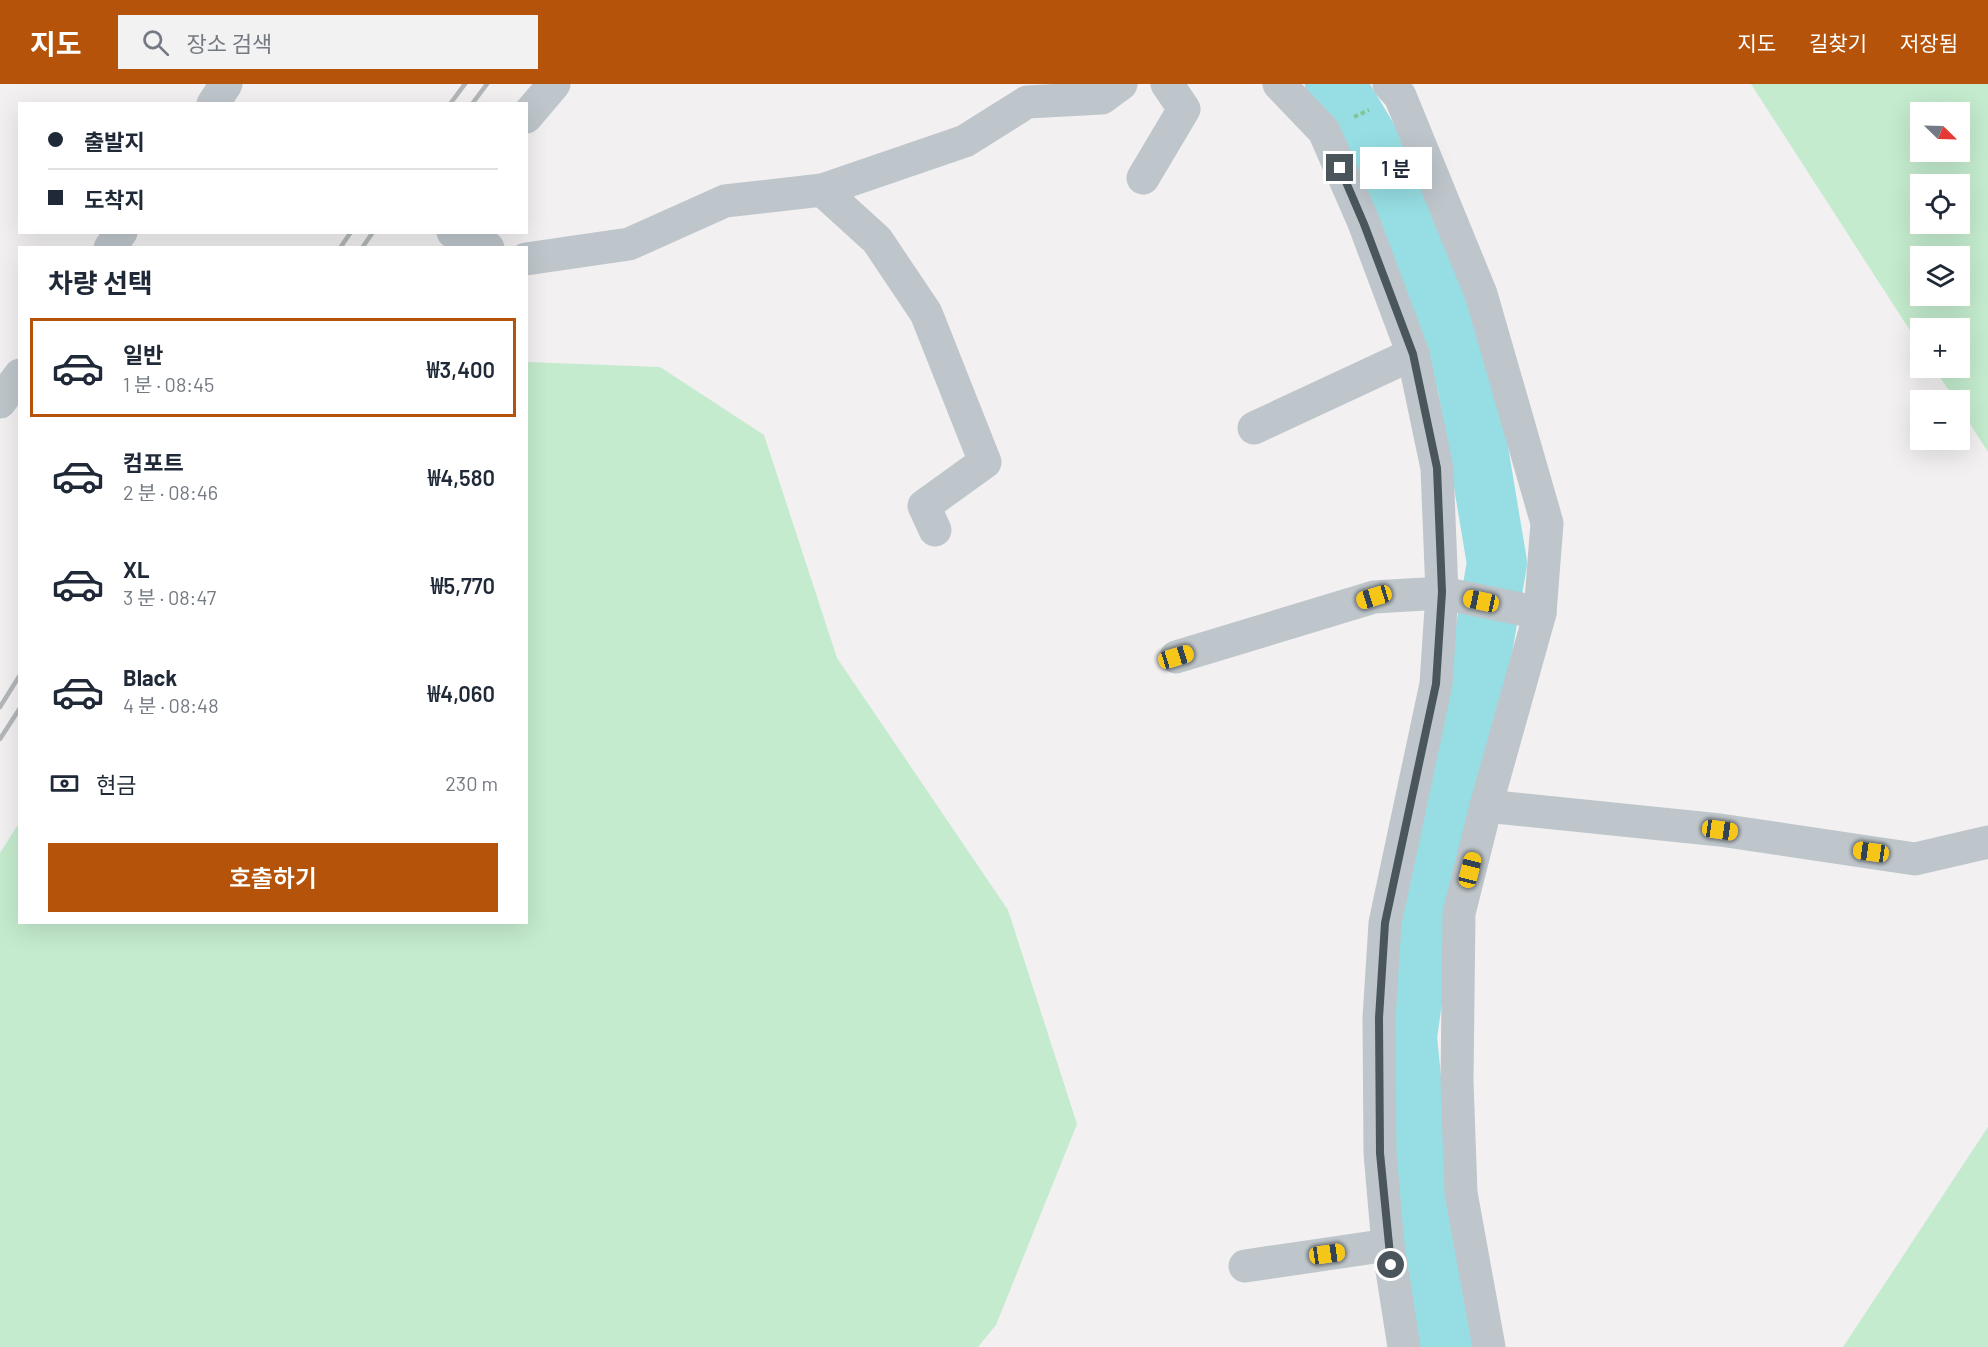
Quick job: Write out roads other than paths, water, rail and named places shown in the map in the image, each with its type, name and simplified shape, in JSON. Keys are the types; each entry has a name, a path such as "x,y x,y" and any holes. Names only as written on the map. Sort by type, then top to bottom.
{"street":[{"path":"214,102 226,84"},
{"path":"528,115 554,84"},
{"path":"528,259 629,244 725,201 822,190 965,141 1028,102 1102,98 1121,84"},
{"path":"1143,178 1184,109 1167,84"},
{"path":"1279,84 1324,131 1364,224 1413,354 1437,468 1442,592 1436,684 1385,923 1379,1018 1380,1153 1388,1245 1404,1347"},
{"path":"1394,90 1481,294 1547,523 1540,613 1486,806 1459,913 1457,1081 1461,1193 1490,1347"},
{"path":"822,190 877,240 926,313 985,462 924,506 935,530"},
{"path":"457,234 484,246"},
{"path":"1254,428 1413,354"},
{"path":"0,402 18,378"},
{"path":"1176,657 1374,597 1442,592 1540,613"},
{"path":"1486,806 1720,830 1914,859 1988,842"},
{"path":"1245,1266 1388,1245"}],"waterway":[{"path":"1335,84 1393,181 1467,383 1497,563 1471,716 1426,897 1407,1037 1424,1212 1445,1347"}],"railway":[{"path":"452,102 465,84"},
{"path":"474,102 487,84"},
{"path":"341,246 350,234"},
{"path":"363,246 372,234"},
{"path":"0,707 18,678"},
{"path":"0,739 18,711"}]}
